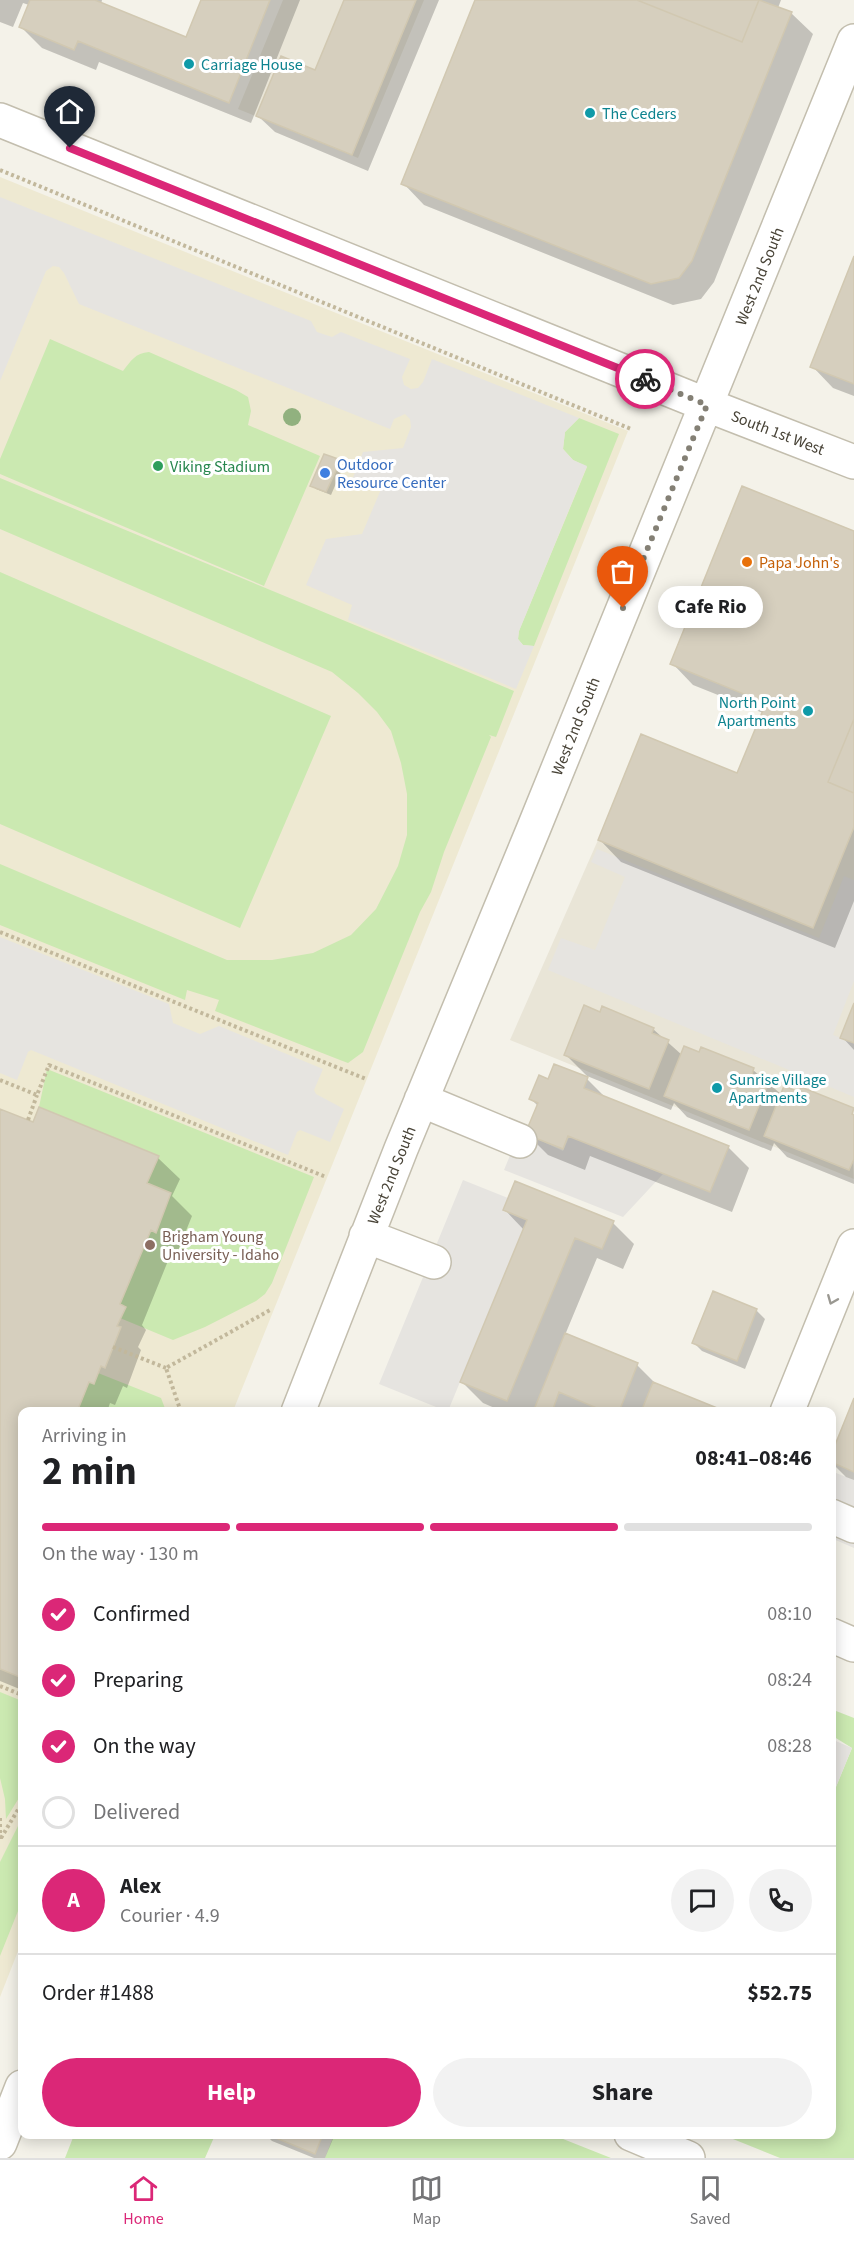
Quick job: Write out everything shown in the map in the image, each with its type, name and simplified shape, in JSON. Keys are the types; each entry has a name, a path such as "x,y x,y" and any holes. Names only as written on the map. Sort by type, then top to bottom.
{"street":[{"name":"West 2nd South","path":"300,1407 421,1100 707,405 854,40"},
{"name":"South 1st West","path":"0,120 854,462"},
{"path":"421,1100 520,1141"},
{"path":"366,1236 434,1262"},
{"path":"789,1407 854,1246"},
{"path":"836,1518 854,1526"},
{"path":"836,1637 854,1645"},
{"path":"0,2143 18,2097"},
{"path":"643,2139 688,2158"}],"path":[{"path":"0,170 631,429"},
{"path":"0,932 366,1079"},
{"path":"27,1120 49,1065 326,1177"},
{"path":"0,1080 37,1095"},
{"path":"165,1368 272,1310"},
{"path":"113,1347 165,1368 179,1407"},
{"path":"0,1686 18,1693"},
{"path":"1,1840 18,1810"},
{"path":"0,1818 1,1840"}],"shaded area":[{"path":"283,0 424,0 358,158 238,109"},
{"name":"Brigham Young University - Idaho","path":"0,177 628,431 235,1407 18,1407 18,1951 0,1997"},
{"path":"0,197 311,321 317,332 332,337 341,332 410,359 402,377 404,385 411,389 418,388 423,382 432,359 579,418 565,432 563,449 573,460 587,466 519,631 518,639 523,645 534,646 516,689 348,620 352,605 306,585 326,539 362,534 382,487 379,481 352,480 363,452 403,448 411,427 410,419 405,414 394,419 390,429 79,304 64,273 59,267 53,266 46,271 0,381"},
{"path":"854,827 854,1179 510,1040 598,840 813,927"},
{"path":"597,849 819,938 844,876 854,880 854,981 833,1035 854,1043 854,1097 548,970 561,938 595,950 625,877 591,862"},
{"path":"0,937 169,1004 173,1023 200,1034 219,1026 323,1069 314,1090 316,1094 344,1109 330,1142 300,1130 297,1132 288,1155 31,1050 28,1052 17,1080 0,1073"},
{"path":"520,1131 563,1151 570,1135 663,1174 623,1217 504,1170"},
{"path":"463,1180 508,1198 503,1211 527,1220 450,1407 436,1407 379,1384"},
{"path":"836,1473 854,1480 854,1548 836,1540"},
{"path":"836,1741 852,1748 836,1787"}],"green space":[{"name":"Viking Stadium","path":"50,339 123,371 137,356 149,352 248,397 251,411 248,425 320,456 264,586 0,474 0,459"},
{"path":"579,418 619,434 534,646 523,645 518,639 519,631 587,467 573,460 563,449 565,432"},
{"path":"0,478 514,691 496,737 489,735 491,737 444,852 431,892 420,912 363,1052 348,1063 215,1011 219,1000 187,990 185,1000 0,925 0,864 227,960 272,960 313,953 351,935 376,909 398,866 407,835 407,794 401,763 391,731 377,712 358,693 332,672 0,529"},
{"path":"0,572 331,716 240,928 0,824"},
{"path":"47,1069 314,1177 272,1283 265,1294 205,1327 173,1340 120,1318 120,1304 151,1230 155,1232 171,1193 147,1183 159,1156 39,1107"},
{"path":"98,1373 161,1398 164,1407 79,1407 89,1382 94,1384"},
{"path":"0,1692 18,1699 18,1800 6,1819 5,1799 0,1778"},
{"path":"836,1711 854,1718 854,2158 780,2158 733,2139 836,2139 836,1787 852,1748 836,1738"},
{"path":"18,1826 18,1911 0,1956 0,1862"},
{"path":"72,2139 213,2139 205,2158 65,2158"},
{"path":"332,2139 563,2139 611,2158 325,2158"}],"building":[{"name":"Carriage House","path":"30,0 95,0 186,37 201,0 270,0 229,103 78,41 74,50 19,27"},
{"path":"344,0 416,0 352,155 256,116 281,56 315,70"},
{"name":"The Ceders","path":"475,0 637,0 742,42 759,0 792,12 692,261 679,278 651,284 401,184"},
{"path":"637,0 759,0 742,42"},
{"path":"854,256 854,384 810,367"},
{"name":"Outdoor Resource Center","path":"324,454 341,460 326,492 310,486"},
{"name":"North Point Apartments","path":"742,486 854,531 854,719 828,782 854,793 854,827 813,928 598,840 641,734 737,773 766,703 670,664"},
{"path":"854,719 854,793 828,782"},
{"name":"Sunrise Village Apartments","path":"854,1003 854,1043 840,1038"},
{"path":"584,1005 600,1012 602,1006 654,1028 652,1033 669,1040 649,1089 564,1055"},
{"name":"Sunrise Village Apartments","path":"684,1046 699,1052 701,1047 754,1068 752,1074 769,1081 749,1130 664,1096"},
{"path":"554,1064 588,1077 584,1088 729,1146 710,1192 568,1136 563,1149 525,1134 538,1103 529,1099 539,1075 548,1079"},
{"name":"Sunrise Village Apartments","path":"784,1086 799,1092 801,1087 854,1108 852,1114 854,1115 854,1159 849,1170 764,1136"},
{"path":"39,1107 159,1156 147,1183 171,1193 156,1233 151,1230 120,1304 126,1307 117,1326 121,1327 105,1368 101,1366 94,1384 89,1382 79,1407 18,1407 18,1676 0,1669 0,1109 33,1122"},
{"path":"515,1181 614,1221 602,1249 575,1238 507,1401 460,1382 527,1220 503,1210"},
{"path":"713,1291 757,1309 737,1361 692,1343"},
{"path":"565,1333 638,1363 621,1407 594,1407 559,1392 554,1407 535,1407"},
{"path":"653,1382 715,1407 643,1407"},
{"path":"854,1398 854,1472 836,1464 836,1443"},
{"path":"278,2139 321,2139 315,2154"}],"way so far":[{"path":"623,608 707,405 645,379"}],"place":[{"name":"Carriage House","path":"189,64"},
{"name":"The Ceders","path":"590,113"},
{"name":"Viking Stadium","path":"158,466"},
{"name":"Outdoor Resource Center","path":"325,473"},
{"name":"Papa John's","path":"747,562"},
{"name":"Cafe Rio","path":"623,608"},
{"name":"North Point Apartments","path":"808,711"},
{"name":"Sunrise Village Apartments","path":"717,1088"},
{"name":"Brigham Young University - Idaho","path":"150,1245"}],"route":[{"path":"70,148 645,379"}]}
